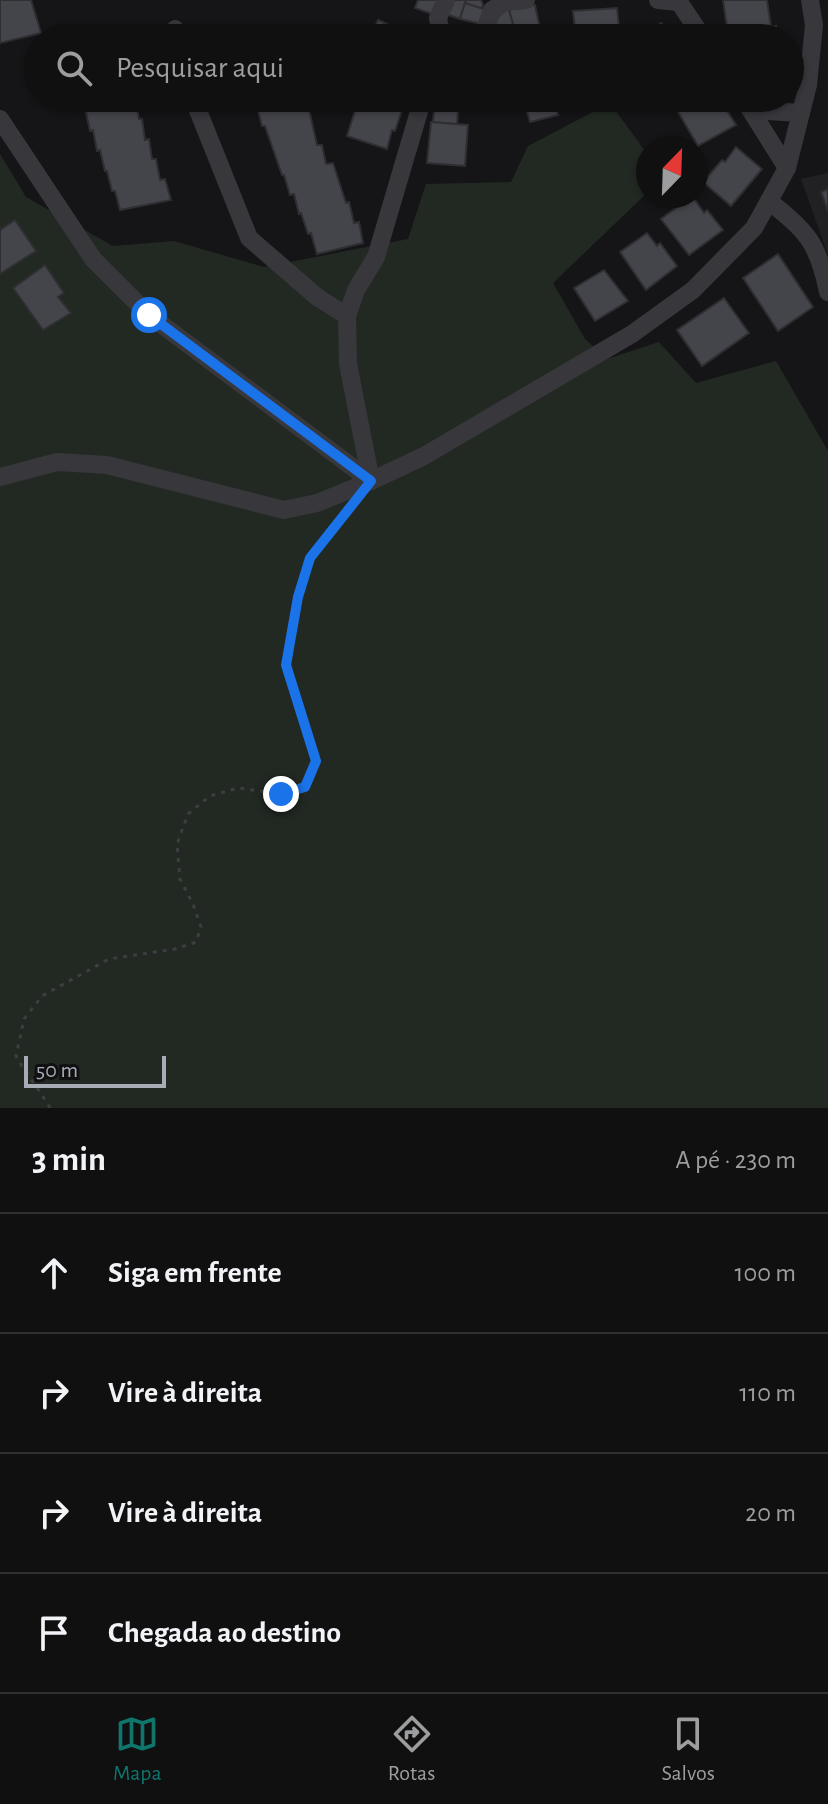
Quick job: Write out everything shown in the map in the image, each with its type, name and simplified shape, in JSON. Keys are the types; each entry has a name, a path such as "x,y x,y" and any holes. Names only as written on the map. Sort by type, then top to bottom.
{"street":[{"path":"439,24 438,18 446,0"},
{"path":"487,24 492,10 505,2 526,0"},
{"path":"658,0 679,1 694,24"},
{"path":"804,101 821,24 810,0"},
{"path":"199,112 249,238 317,297 347,316"},
{"path":"371,481 348,364 347,316 356,290 376,257 419,112"},
{"path":"753,112 787,168"},
{"path":"0,477 57,462 107,465 284,510 317,503 371,481 424,456 632,334 693,290 754,228 787,168 801,113 795,112"},
{"path":"0,119 93,259 149,315 371,481"},
{"path":"769,201 799,226 812,242 823,264 828,292"}],"path":[{"path":"50,1108 16,1056 24,1019 42,996 109,959 175,949 196,942 201,927 180,879 177,844 188,814 210,796 238,788 281,794 305,787 316,761 286,665 298,597 310,558 371,481"}],"shaded area":[{"path":"593,112 617,112 636,139 636,203 553,283 585,339 607,359 659,342 696,383 776,361 828,451 828,1108 0,1108 0,154 26,197 113,246 174,241 264,267 408,239 426,184 511,182 528,146"},
{"path":"828,173 828,255 801,179"}],"building":[{"path":"0,0 31,0 38,24 24,24 24,37 0,43"},
{"path":"418,0 439,0 435,15 415,8"},
{"path":"450,0 466,0 460,19 446,14"},
{"path":"466,0 481,0 483,5 481,9 465,3"},
{"path":"723,0 767,0 771,24 727,24"},
{"path":"465,3 487,10 481,24 460,19"},
{"path":"535,5 539,24 513,24 508,6"},
{"path":"508,6 513,24 494,22"},
{"path":"617,8 619,24 574,24 573,11"},
{"path":"86,112 138,112 139,119 142,119 145,140 149,139 152,159 156,159 160,180 165,179 171,200 120,210 100,150 97,151 93,130 90,131"},
{"path":"258,112 310,112 317,145 322,145 326,164 333,163 354,223 359,222 363,243 317,254 311,233 308,234 299,214 294,194 290,195 265,126 262,126"},
{"path":"355,112 401,112 387,149 347,136"},
{"path":"434,112 458,112 457,124 433,122"},
{"path":"527,112 557,112 558,115 530,122"},
{"path":"678,112 728,112 736,125 708,140 708,136 692,136"},
{"path":"431,122 468,125 465,166 427,163"},
{"path":"736,147 762,169 731,206 708,186 708,176 722,160 725,162"},
{"path":"828,189 828,211 821,192"},
{"path":"676,208 700,208 704,213 707,210 723,230 689,255 661,219"},
{"path":"15,220 36,251 0,274 0,230"},
{"path":"647,233 657,246 660,243 677,266 646,290 620,252"},
{"path":"778,254 813,307 778,331 743,278"},
{"path":"45,265 64,293 58,297 71,313 43,330 13,288"},
{"path":"604,270 628,301 595,321 574,288"},
{"path":"724,298 749,333 702,366 677,330"}],"route":[{"path":"149,315 371,481 310,558 298,597 286,665 316,761 305,787 281,794"}]}
